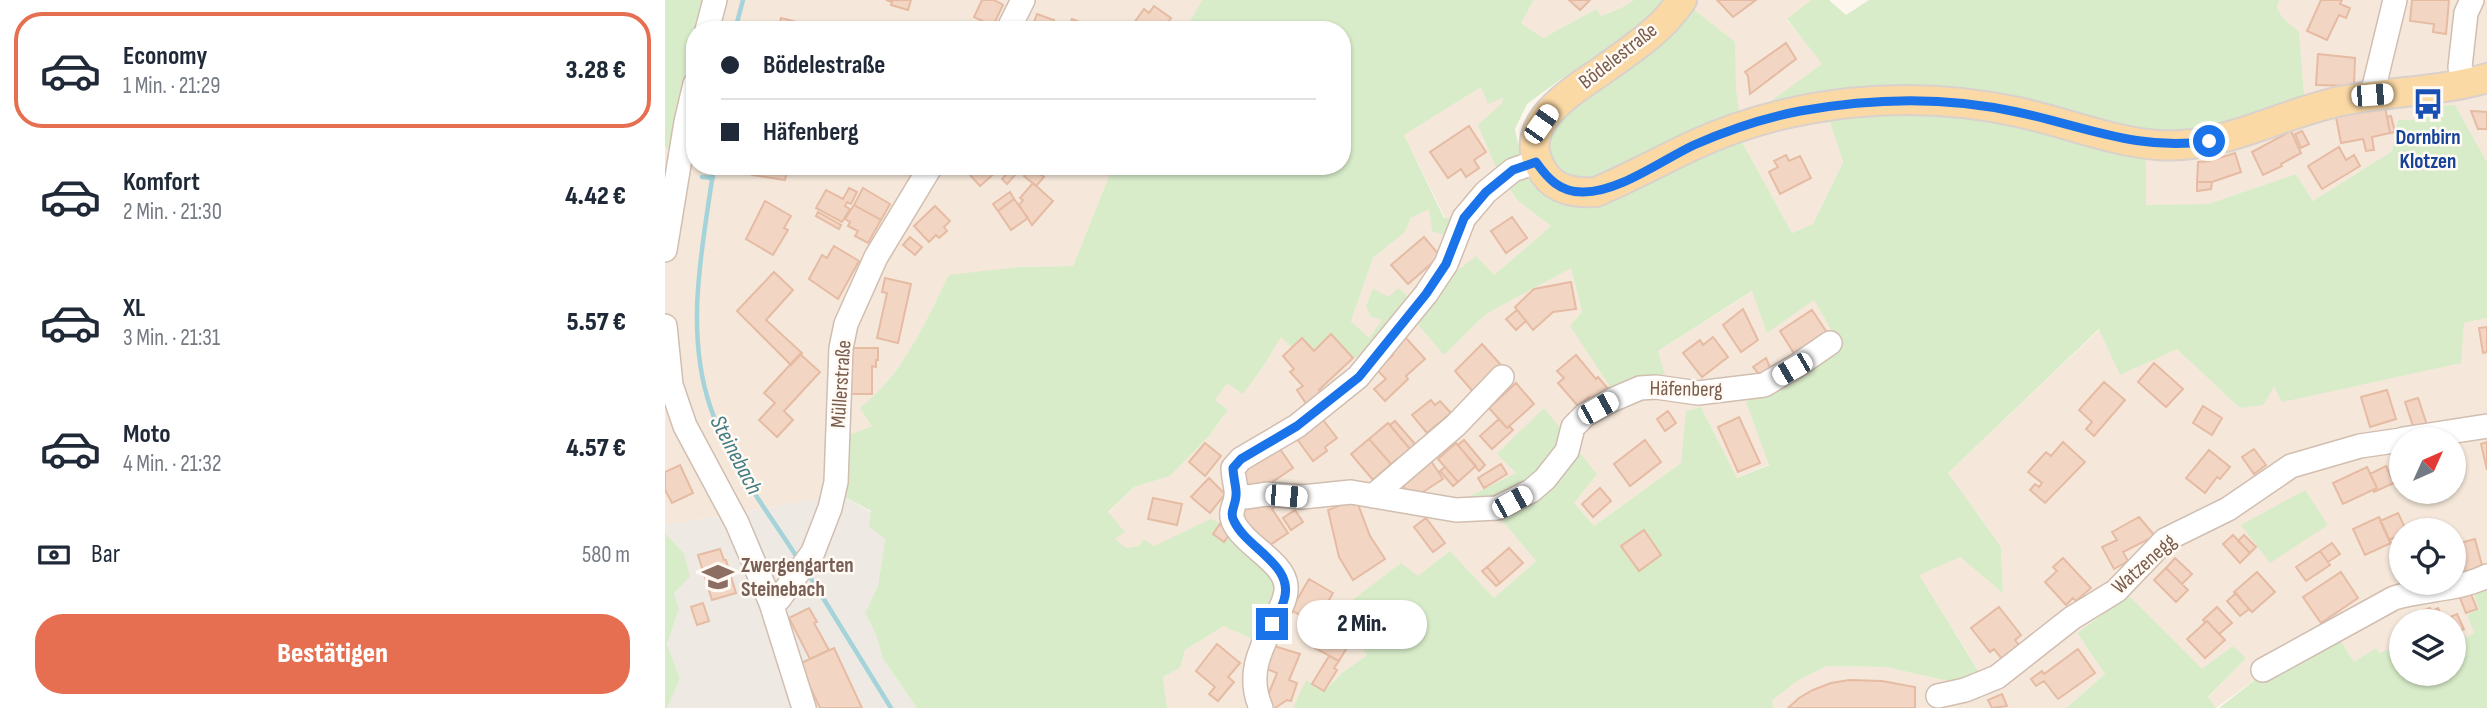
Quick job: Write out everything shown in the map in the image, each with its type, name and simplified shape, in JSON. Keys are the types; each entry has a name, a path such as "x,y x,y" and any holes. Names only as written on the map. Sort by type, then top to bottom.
{"main road":[{"name":"Bödelestraße","path":"1536,162 1535,143 1541,124 1556,103 1649,37 1682,0"},
{"path":"1536,162 1549,180 1563,189 1596,192 1693,146 1761,121 1851,103 1911,100 1991,107 2127,141 2183,145 2236,134 2318,106 2372,95 2476,81"}],"street":[{"path":"709,21 715,0"},
{"path":"1013,21 1023,0"},
{"path":"2372,95 2395,0"},
{"path":"2472,0 2466,13 2460,67 2476,81"},
{"path":"665,250 686,125"},
{"path":"1261,708 1254,691 1255,670 1262,646 1284,601 1286,587 1282,573 1244,537 1232,519 1232,508 1237,494 1233,484 1233,468 1241,459 1297,426 1359,377 1426,294 1446,264 1464,218 1486,192 1513,170 1536,162"},
{"name":"Müllerstraße","path":"771,603 779,599 809,557 820,538 831,508 836,482 841,348 846,324 876,257 926,175"},
{"path":"665,326 671,385 685,426 737,523 771,603 804,708"},
{"name":"Häfenberg","path":"1237,494 1247,497 1267,494 1302,497 1351,492 1455,510 1497,508 1531,491 1545,479 1567,451 1573,427 1585,415 1612,400 1640,388 1656,387 1697,393 1764,385 1830,343"},
{"path":"1373,496 1456,425 1502,377"},
{"name":"Watzenegg","path":"2466,429 2487,426"},
{"name":"Watzenegg","path":"1937,696 1965,690 1997,677 2072,618 2116,591 2165,540 2228,509 2291,466 2360,446 2389,441"},
{"path":"2263,670 2394,598 2473,583 2487,576"}],"shaded area":[{"path":"704,0 1202,0 1190,21 696,21"},
{"path":"1534,0 1634,0 1600,16 1596,9 1543,38 1521,23"},
{"path":"1684,0 1811,0 1787,20 1823,64 1823,100 1843,162 1813,224 1792,233 1741,140 1736,89"},
{"path":"2279,0 2487,0 2487,162 2455,105 2417,121 2398,120 2392,151 2313,201 2296,174 2208,204 2146,206 2146,136 2304,94 2299,33 2283,18 2277,8"},
{"path":"686,72 686,175 1109,175 1073,266 1019,267 949,276 909,354 875,396 861,408 872,426 841,495 665,525 665,147 671,148"},
{"path":"1481,87 1503,97 1501,104 1513,192 1518,201 1551,226 1494,275 1444,355 1486,314 1571,267 1582,312 1658,351 1753,291 1814,300 1841,345 1769,464 1737,478 1701,407 1687,411 1681,463 1594,526 1573,503 1597,474 1543,408 1516,473 1490,506 1536,561 1494,598 1450,551 1367,655 1343,672 1324,691 1306,681 1293,708 1167,708 1163,677 1180,668 1185,650 1224,626 1256,641 1154,546 1125,548 1114,539 1108,513 1134,487 1170,476 1209,436 1228,410 1214,400 1228,382 1243,393 1281,336 1302,338 1331,334 1364,355 1383,319 1369,338 1351,321 1373,258 1405,232 1411,218 1429,208 1433,231 1447,236 1453,217 1445,218 1404,135"},
{"path":"2487,318 2487,584 2480,609 2467,615 2474,633 2466,637 2466,609 2389,609 2389,654 2387,651 2354,662 2339,637 2260,676 2216,708 2208,698 2245,658 2233,646 2202,670 2110,608 2077,633 2105,674 2066,708 1773,708 1771,700 1800,679 1827,666 1885,667 1944,680 1984,679 1918,574 1960,557 2003,592 2001,547 1948,473 2100,329 2177,348 2240,408 2274,387 2464,323"},
{"path":"841,495 871,512 885,539 878,586 865,613 876,635 883,659 917,708 667,708 680,679 667,644 679,609 673,593 684,553 665,533 665,525"}],"green space":[{"path":"665,0 704,0 696,21 686,21 686,72 671,149 665,147"},
{"path":"1202,0 1534,0 1521,23 1543,38 1596,9 1601,16 1634,0 1665,0 1633,35 1561,79 1527,104 1515,129 1521,157 1533,185 1556,200 1581,207 1603,205 1693,158 1741,140 1792,233 1813,224 1843,162 1823,101 1760,109 1822,64 1787,19 1811,0 1829,0 1846,15 1869,0 2279,0 2277,8 2283,18 2299,32 2304,94 2298,101 2197,137 2146,137 2146,205 2208,204 2296,174 2313,201 2392,151 2398,120 2417,120 2419,107 2455,105 2487,162 2487,318 2464,323 2461,363 2282,402 2274,387 2263,405 2240,408 2177,349 2120,375 2099,329 1948,473 2001,547 2003,593 1960,557 1919,575 1984,680 1944,680 1885,667 1827,666 1800,679 1772,700 1773,708 1293,708 1306,680 1324,691 1343,672 1367,655 1337,612 1401,563 1418,576 1450,551 1494,598 1536,561 1490,506 1457,503 1516,473 1497,454 1544,408 1597,474 1574,503 1594,526 1681,463 1686,411 1701,407 1737,478 1769,465 1746,402 1840,345 1814,300 1767,333 1752,291 1658,351 1665,375 1615,394 1570,326 1582,312 1571,268 1486,314 1444,355 1415,321 1447,279 1476,256 1494,275 1551,226 1518,201 1498,172 1478,125 1501,104 1503,98 1488,104 1481,87 1404,135 1444,218 1453,217 1447,236 1432,231 1429,209 1411,218 1405,232 1373,258 1351,321 1369,338 1382,320 1371,317 1366,306 1373,289 1389,297 1398,288 1409,297 1364,355 1353,358 1331,335 1314,351 1302,338 1292,348 1281,337 1243,394 1227,383 1215,400 1228,410 1209,436 1170,476 1134,487 1108,512 1125,532 1115,539 1126,548 1139,546 1144,539 1154,546 1211,519 1231,528 1279,584 1256,641 1224,626 1185,650 1180,668 1163,677 1167,708 917,708 883,659 876,635 865,613 878,586 885,539 869,527 871,511 841,495 850,435 872,426 860,408 889,379 912,347 949,275 1019,267 1073,266 1109,175 1351,175 1351,21 1190,21"},
{"path":"1689,6 1735,42 1736,89 1740,117 1604,180 1565,178 1551,166 1547,135 1553,121"},
{"path":"2305,490 2328,525 2270,563 2241,525"},
{"path":"665,533 684,553 690,577 674,593 679,609 667,644 680,679 667,708 665,708"},
{"path":"2487,584 2487,708 2219,708 2260,676 2338,636 2354,662 2376,648 2379,653 2387,650 2389,686 2466,686 2466,637 2474,633 2467,615 2479,609 2474,593"},
{"path":"2125,592 2202,669 2233,646 2246,658 2208,697 2216,708 2066,708 2105,674 2077,633 2110,609 2110,602"}],"building":[{"path":"886,0 911,0 908,10 891,5 892,2"},
{"path":"982,0 994,0 1003,5 995,21 982,21 974,17"},
{"path":"1569,0 1590,0 1580,10"},
{"path":"1717,0 1756,0 1733,17"},
{"path":"2321,0 2342,0 2340,4 2350,8 2346,18 2339,15 2327,40 2307,31"},
{"path":"2412,0 2449,0 2446,34 2433,32 2434,24 2410,21"},
{"path":"1154,6 1171,18 1169,21 1135,21 1144,9 1149,13"},
{"path":"1037,14 1054,20 1054,21 1034,21"},
{"path":"1786,43 1796,59 1750,94 1745,72"},
{"path":"2318,54 2355,58 2354,86 2316,85"},
{"path":"2385,107 2390,133 2372,137 2374,150 2366,151 2363,139 2341,143 2336,117"},
{"path":"2471,111 2487,112 2487,129 2478,129"},
{"path":"2391,116 2395,132 2390,133 2387,117"},
{"path":"1469,126 1486,152 1474,160 1479,168 1466,177 1461,169 1448,178 1430,152"},
{"path":"2291,131 2301,153 2263,175 2252,152"},
{"path":"2302,131 2309,144 2301,148 2295,134"},
{"path":"2339,147 2346,160 2354,155 2360,166 2322,189 2308,166"},
{"path":"2235,153 2241,172 2212,182 2197,182 2198,162"},
{"path":"1786,155 1789,161 1800,156 1811,178 1780,194 1769,172 1778,167 1774,161"},
{"path":"752,175 786,175 785,180"},
{"path":"970,175 992,175 980,186"},
{"path":"1006,175 1015,175 1007,184 1002,179"},
{"path":"1041,175 1044,177 1036,186 1024,176"},
{"path":"2197,182 2212,182 2211,189 2197,191"},
{"path":"1033,183 1053,201 1032,225 1019,205 1023,200 1020,198"},
{"path":"849,188 857,192 851,204 847,202 845,206 850,209 842,222 816,208 826,190 843,199"},
{"path":"863,188 890,204 881,220 854,205"},
{"path":"1010,192 1014,199 998,211 993,204"},
{"path":"1014,199 1028,218 1011,230 998,211"},
{"path":"765,201 791,216 784,228 788,230 773,255 746,239"},
{"path":"854,205 881,220 868,243 855,236 858,231 848,226 850,222 845,219"},
{"path":"935,206 950,221 944,227 947,231 939,238 936,235 929,242 914,226"},
{"path":"818,212 841,225 839,229 816,216"},
{"path":"1512,217 1527,238 1506,253 1491,231"},
{"path":"910,237 922,247 915,255 903,245"},
{"path":"1424,237 1440,256 1408,284 1391,265"},
{"path":"834,246 859,261 838,299 809,279 822,255 827,258"},
{"path":"774,272 793,290 766,320 802,353 791,365 737,311"},
{"path":"885,278 911,284 898,343 877,338 887,293 882,292"},
{"path":"1571,282 1576,309 1553,312 1533,330 1515,307 1534,289"},
{"path":"1743,309 1758,340 1741,352 1723,325"},
{"path":"1517,310 1526,321 1516,330 1506,319"},
{"path":"1812,310 1828,334 1795,355 1780,331"},
{"path":"2487,327 2487,352 2483,353 2479,328"},
{"path":"1331,334 1353,358 1319,390 1324,397 1309,408 1297,390 1303,386 1290,372 1294,369 1283,356 1302,338 1314,351"},
{"path":"1405,337 1425,359 1385,401 1374,389 1386,379 1377,370 1393,355 1390,351"},
{"path":"1713,337 1728,357 1702,377 1683,353 1700,340 1703,345"},
{"path":"1482,344 1501,365 1474,393 1455,371"},
{"path":"850,348 878,348 878,360 876,367 872,366 872,394 851,394 851,399 844,399"},
{"path":"800,354 820,372 784,411 793,420 777,437 759,420 775,403 764,393"},
{"path":"1576,355 1609,390 1594,403 1589,397 1578,406 1558,383 1564,378 1557,371"},
{"path":"1766,358 1771,370 1762,378 1753,367"},
{"path":"2154,363 2183,389 2166,407 2138,382"},
{"path":"2104,382 2125,400 2094,436 2086,429 2092,422 2079,410"},
{"path":"1516,383 1534,404 1507,428 1489,408"},
{"path":"2387,390 2396,419 2370,427 2361,397"},
{"path":"2418,398 2427,425 2413,427 2405,402"},
{"path":"1431,400 1435,405 1440,401 1451,413 1427,433 1412,415"},
{"path":"2203,406 2222,418 2212,435 2193,423"},
{"path":"1668,411 1676,423 1665,431 1657,419"},
{"path":"1320,416 1337,438 1325,447 1327,451 1313,461 1294,435"},
{"path":"1739,417 1760,463 1738,472 1718,427"},
{"path":"1499,419 1507,428 1509,426 1513,430 1492,449 1480,436"},
{"path":"1395,421 1415,444 1410,449 1390,425"},
{"path":"1388,423 1410,449 1391,464 1369,439"},
{"path":"1369,439 1391,464 1373,480 1351,454"},
{"path":"1464,440 1485,465 1479,471 1458,445"},
{"path":"1645,440 1661,462 1630,486 1614,464"},
{"path":"2063,442 2085,462 2045,503 2030,490 2035,484 2039,487 2042,483 2028,472 2046,452 2051,456"},
{"path":"2487,442 2487,470 2481,444"},
{"path":"1205,443 1221,456 1205,476 1189,462"},
{"path":"1276,443 1293,468 1253,493 1237,470"},
{"path":"1456,443 1476,466 1458,482 1438,459"},
{"path":"2254,449 2266,465 2254,474 2242,457"},
{"path":"2209,450 2230,467 2220,479 2217,477 2205,493 2186,478"},
{"path":"1431,461 1443,479 1412,499 1400,481"},
{"path":"1501,464 1507,474 1484,488 1478,478"},
{"path":"680,465 693,493 672,503 665,490 665,472"},
{"path":"2386,466 2389,485 2374,492 2377,488 2370,474"},
{"path":"1445,467 1458,482 1453,486 1440,471"},
{"path":"2367,467 2377,488 2343,504 2333,483"},
{"path":"1209,478 1225,494 1210,513 1191,497"},
{"path":"1600,488 1611,501 1593,517 1582,504"},
{"path":"1268,496 1275,507 1272,509 1288,533 1261,551 1235,513"},
{"path":"1153,498 1182,504 1177,525 1148,519"},
{"path":"1356,499 1370,536 1385,559 1353,580 1339,557 1328,510"},
{"path":"1295,510 1303,522 1291,530 1283,518"},
{"path":"2398,513 2400,518 2389,518 2389,540 2380,521"},
{"path":"2139,517 2155,536 2123,552 2128,561 2114,569 2102,547 2117,540 2112,532"},
{"path":"2379,517 2389,544 2365,555 2353,529"},
{"path":"1426,518 1445,543 1433,552 1414,527"},
{"path":"1220,524 1231,532 1224,542 1213,534"},
{"path":"1644,530 1661,555 1639,571 1621,546"},
{"path":"2233,535 2250,553 2240,563 2223,544"},
{"path":"2244,535 2256,547 2250,553 2238,541"},
{"path":"2475,539 2483,569 2466,573 2466,541"},
{"path":"2332,543 2340,554 2328,562 2320,551"},
{"path":"1509,548 1523,563 1500,583 1487,567"},
{"name":"Zwergengarten Steinebach","path":"720,549 736,593 712,600 698,555"},
{"path":"2320,551 2330,565 2306,581 2296,567"},
{"path":"2063,558 2091,588 2076,601 2073,598 2066,605 2045,582 2057,571 2053,567"},
{"path":"2175,558 2192,574 2182,584 2166,568"},
{"path":"1487,567 1500,583 1496,586 1482,571"},
{"path":"2166,568 2188,590 2176,602 2154,580"},
{"path":"2257,572 2275,592 2252,612 2234,592"},
{"path":"2341,572 2358,598 2321,623 2303,597"},
{"path":"1309,579 1333,593 1315,624 1291,610"},
{"path":"2236,593 2249,609 2240,616 2227,601"},
{"path":"2471,594 2477,609 2466,613 2460,598"},
{"path":"703,603 709,621 697,625 691,607"},
{"path":"1999,607 2021,635 2015,640 2019,645 2002,659 1994,649 1990,652 1971,628"},
{"path":"2217,607 2232,623 2219,634 2203,620"},
{"path":"809,608 829,650 810,659 789,618"},
{"path":"2207,621 2225,640 2205,658 2187,639"},
{"path":"1327,628 1345,639 1342,643 1348,646 1339,661 1315,648"},
{"path":"1217,644 1240,663 1228,677 1234,682 1218,701 1209,694 1215,687 1196,671"},
{"path":"1274,646 1300,654 1289,680 1297,683 1291,701 1287,700 1275,708 1270,708 1263,697 1269,693 1277,673 1267,669"},
{"path":"834,648 862,708 820,708 799,664"},
{"path":"2078,649 2095,673 2058,699 2044,681 2036,686 2031,679 2042,671 2044,674"},
{"path":"1329,656 1339,661 1334,668 1337,670 1324,691 1312,684"},
{"path":"1849,680 1882,681 1915,687 1915,708 1788,708 1813,690"},
{"path":"2002,694 2007,706 1992,708 1988,700"}],"waterway":[{"name":"Steinebach","path":"737,21 743,0"},
{"name":"Steinebach","path":"713,175 698,286 698,347 702,377 710,406 727,446 749,485 798,559"},
{"path":"702,177 713,178"},
{"name":"Steinebach","path":"807,572 891,708"}],"place":[{"name":"Dornbirn Klotzen","path":"2428,104"},
{"name":"Zwergengarten Steinebach","path":"718,577"}],"route":[{"path":"1272,624 1284,601 1286,587 1282,573 1244,537 1232,519 1232,508 1237,494 1233,484 1233,468 1241,459 1297,426 1359,377 1426,294 1446,264 1464,218 1486,192 1513,170 1536,162 1549,180 1563,189 1596,192 1693,146 1761,121 1790,113 1851,103 1911,100 1991,107 2044,118 2127,141 2183,145 2209,141"}]}
